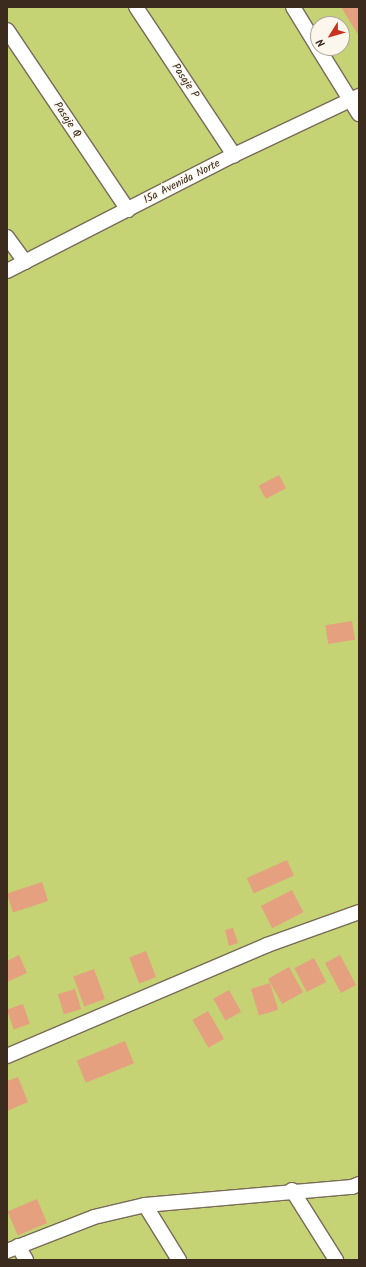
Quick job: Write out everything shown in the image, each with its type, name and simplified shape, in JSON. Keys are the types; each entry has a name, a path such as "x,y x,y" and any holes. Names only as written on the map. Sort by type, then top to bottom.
{"street":[{"name":"Pasaje P","path":"136,7 234,155"},
{"path":"292,7 310,35"},
{"name":"Pasaje Q","path":"7,30 128,210"},
{"path":"324,56 355,98 359,114"},
{"name":"15a Avenida Norte","path":"7,271 234,155 355,98"},
{"path":"7,237 25,262"},
{"path":"7,1056 267,945 359,912"},
{"path":"26,1260 12,1248 94,1217 145,1205 292,1190 352,1187 359,1184"},
{"path":"292,1190 336,1260"},
{"path":"145,1205 178,1260"}],"green space":[{"path":"7,7 359,7 359,1260 7,1260"}],"building":[{"path":"341,7 359,7 359,36 350,22 350,16 347,16"},
{"path":"279,475 286,488 266,499 259,486"},
{"path":"352,621 355,640 328,644 325,625"},
{"path":"287,860 294,876 254,893 247,878"},
{"path":"42,882 48,901 13,912 7,893"},
{"path":"292,890 303,912 272,928 261,906"},
{"path":"233,928 238,943 229,946 225,930"},
{"path":"146,951 156,977 139,984 129,957"},
{"path":"19,955 27,973 7,982 7,961"},
{"path":"340,955 356,985 341,993 325,963"},
{"path":"314,958 326,982 307,992 294,968"},
{"path":"289,967 303,992 282,1004 268,979"},
{"path":"94,969 105,999 84,1007 73,977"},
{"path":"270,983 278,1010 259,1016 251,989"},
{"path":"75,989 81,1009 64,1014 58,994"},
{"path":"229,990 241,1012 225,1021 213,999"},
{"path":"23,1004 30,1024 14,1029 7,1010"},
{"path":"208,1011 224,1039 208,1048 192,1020"},
{"path":"125,1041 134,1063 86,1083 77,1060"},
{"path":"18,1077 28,1102 7,1111 7,1081"},
{"path":"37,1199 47,1223 18,1235 8,1212"}]}
